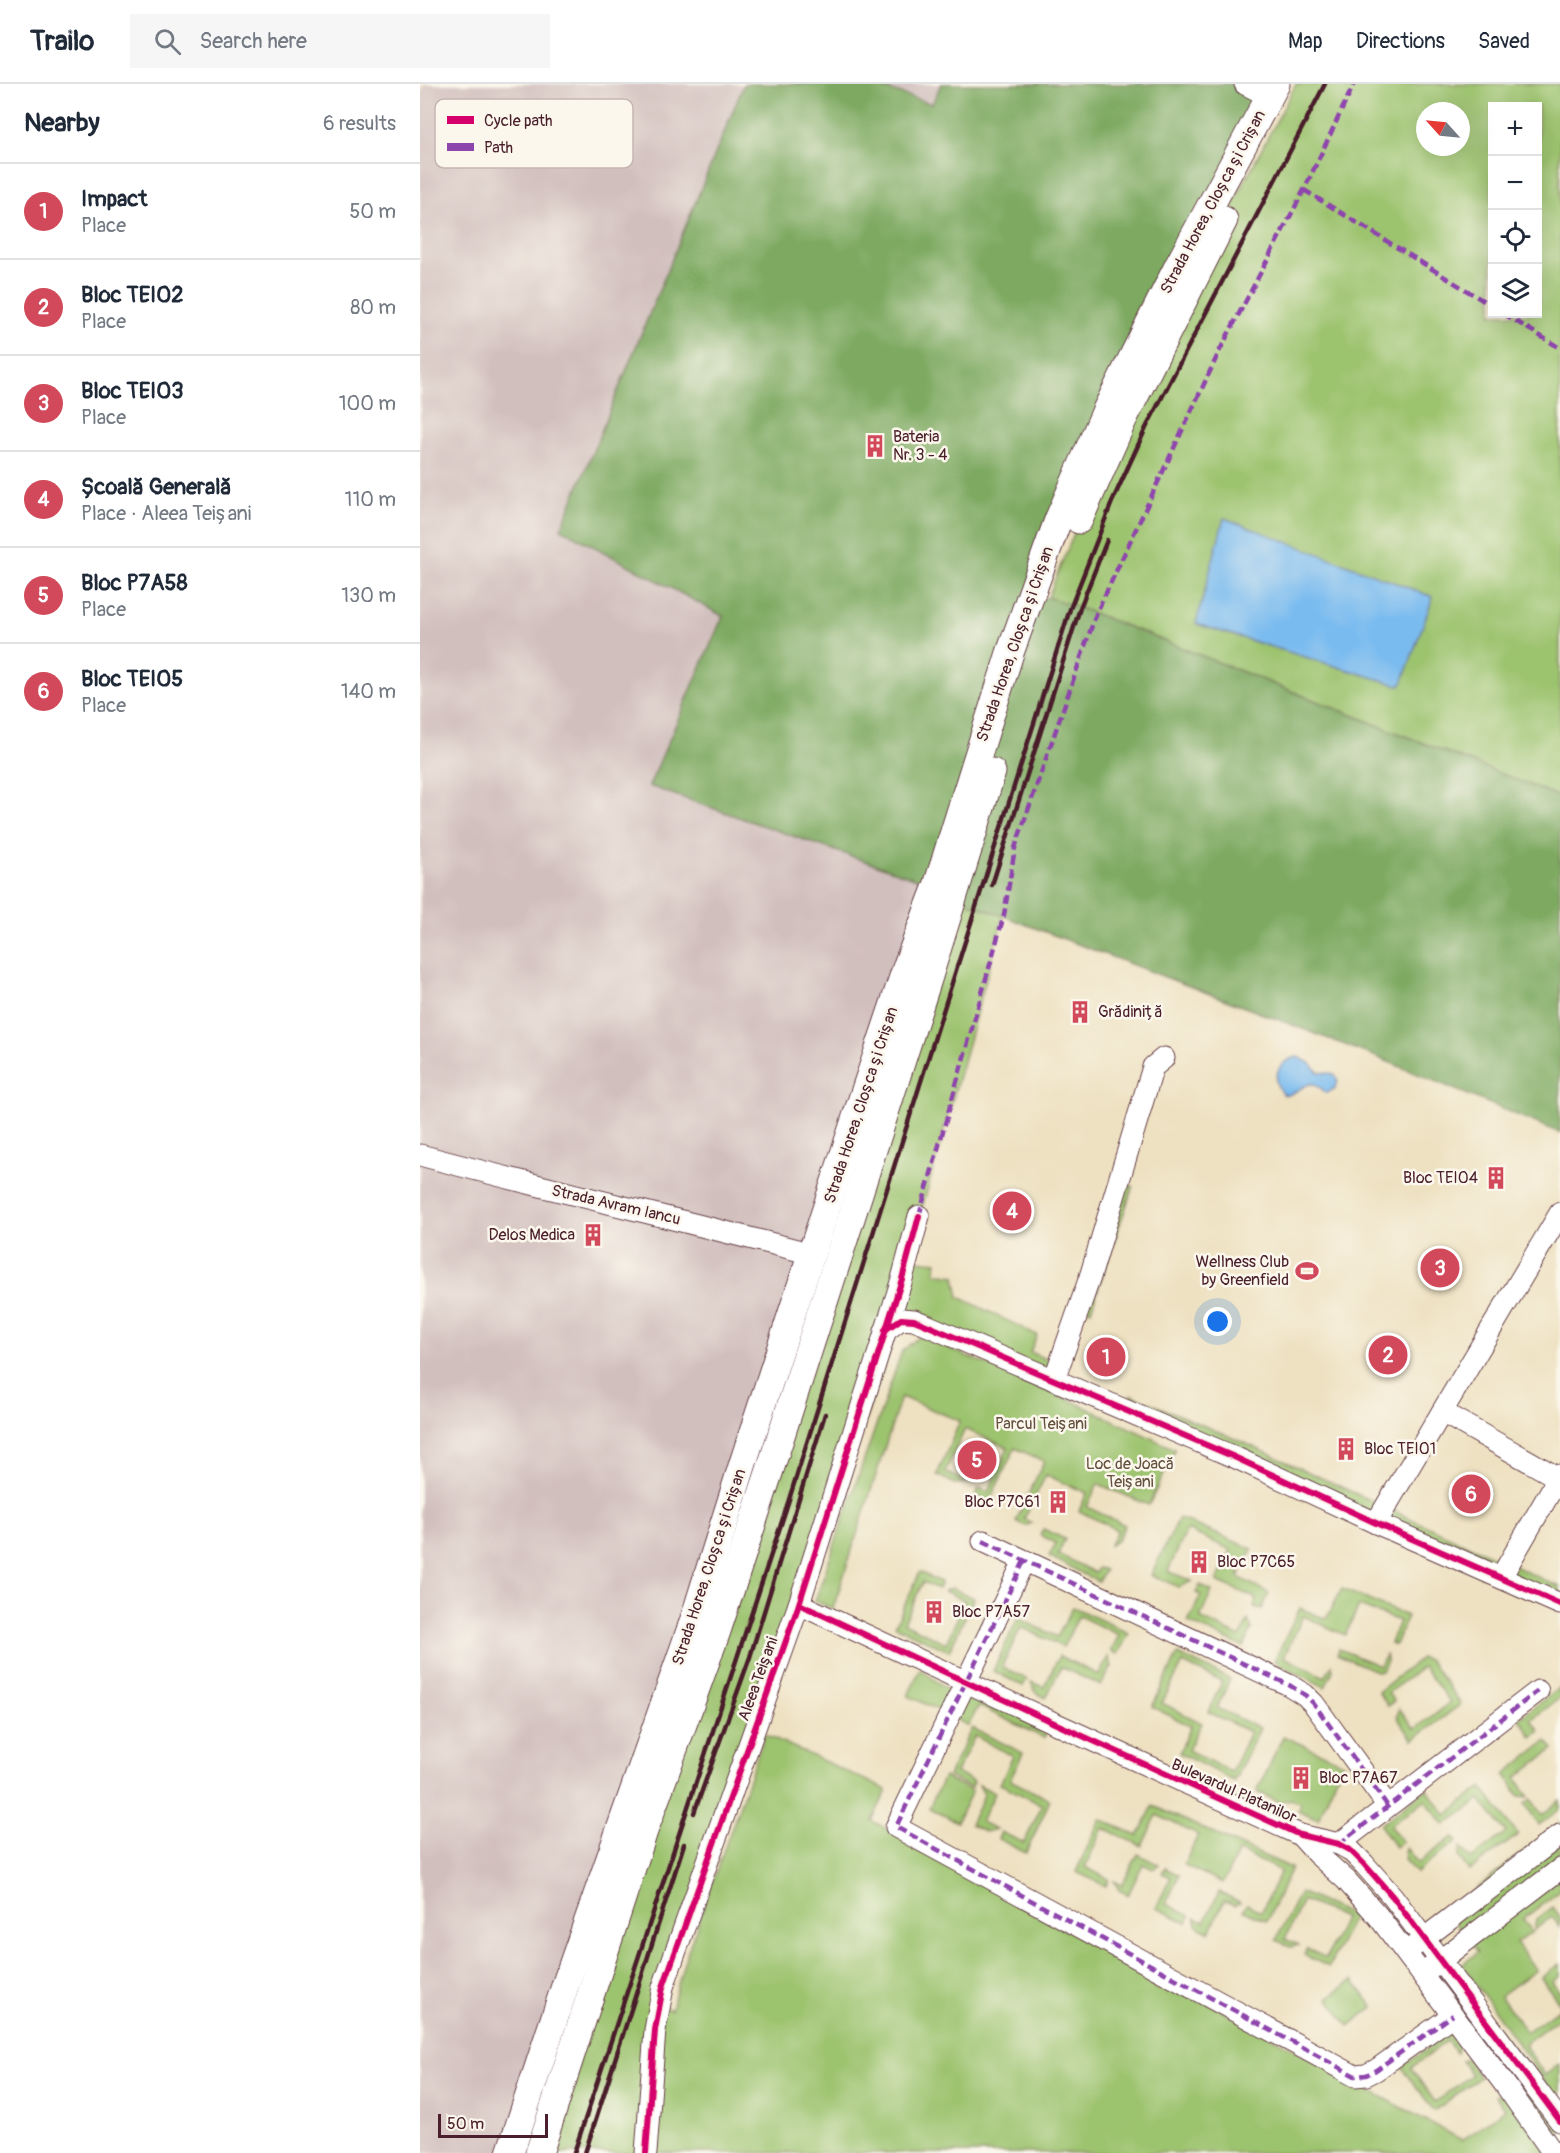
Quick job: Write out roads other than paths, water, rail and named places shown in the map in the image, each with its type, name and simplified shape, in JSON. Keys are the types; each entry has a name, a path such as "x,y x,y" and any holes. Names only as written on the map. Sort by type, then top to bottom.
{"main road":[{"name":"Strada Horea, Cloșca și Crișan","path":"539,2153 644,1831 717,1631 768,1476 929,976 1047,597 1074,529 1123,420 1194,276 1296,84"},
{"name":"Strada Horea, Cloșca și Crișan","path":"510,2153 565,1986 693,1622 742,1463 907,965 937,886 1010,653 1058,520 1116,389 1178,266 1272,90"}],"street":[{"path":"1245,84 1272,90"},
{"path":"1054,1380 1090,1277 1153,1067 1164,1058"},
{"name":"Strada Avram Iancu","path":"420,1155 535,1186 812,1254"},
{"path":"1376,1523 1560,1213"},
{"name":"Aleea Teișani","path":"646,2153 652,2052 660,1996 799,1604 919,1216"},
{"path":"885,1331 901,1319 914,1320 1253,1466 1560,1604"},
{"path":"1442,1412 1559,1477 1501,1577"},
{"path":"983,1541 1305,1695 1314,1704 1387,1805"},
{"path":"1024,1561 896,1827 1355,2076 1366,2075 1376,2070 1453,2015"},
{"name":"Bulevardul Platanilor","path":"799,1604 1300,1835 1339,1844 1350,1850 1393,1897 1560,2121"},
{"path":"1339,1844 1538,1691"},
{"name":"Bulevardul Platanilor","path":"1300,1835 1346,1880 1378,1916 1553,2153"},
{"path":"1405,1953 1560,1835"},
{"path":"1422,1975 1560,1869"}],"water":[{"path":"1224,518 1433,597 1401,686 1196,624"},
{"path":"1298,1057 1310,1063 1318,1072 1334,1074 1338,1081 1335,1088 1327,1093 1314,1084 1309,1084 1288,1095 1283,1094 1276,1081 1278,1071 1285,1062"}],"railway":[{"path":"574,2153 786,1509 1070,609 1112,502 1146,428 1325,84"},
{"path":"992,885 1080,608 1107,540"},
{"path":"694,1813 750,1657 825,1414"},
{"path":"585,2153 684,1844"}],"place":[{"name":"Bateria Nr. 3 - 4","path":"875,446"},
{"name":"Grădiniță","path":"1080,1012"},
{"name":"Bloc TEI04","path":"1496,1178"},
{"name":"Școală Generală","path":"1012,1211"},
{"name":"Delos Medica","path":"593,1235"},
{"name":"Bloc TEI03","path":"1440,1268"},
{"name":"Wellness Club by Greenfield","path":"1307,1271"},
{"name":"Bloc TEI02","path":"1388,1355"},
{"name":"Impact","path":"1106,1357"},
{"name":"Bloc TEI01","path":"1346,1449"},
{"name":"Bloc P7A58","path":"977,1460"},
{"name":"Bloc TEI05","path":"1471,1494"},
{"name":"Bloc P7C61","path":"1058,1502"},
{"name":"Bloc P7C65","path":"1199,1562"},
{"name":"Bloc P7A57","path":"934,1612"},
{"name":"Bloc P7A67","path":"1301,1778"}],"park label":[{"name":"Parcul Teișani","path":"1041,1424"},
{"name":"Loc de Joacă Teișani","path":"1130,1473"}]}
